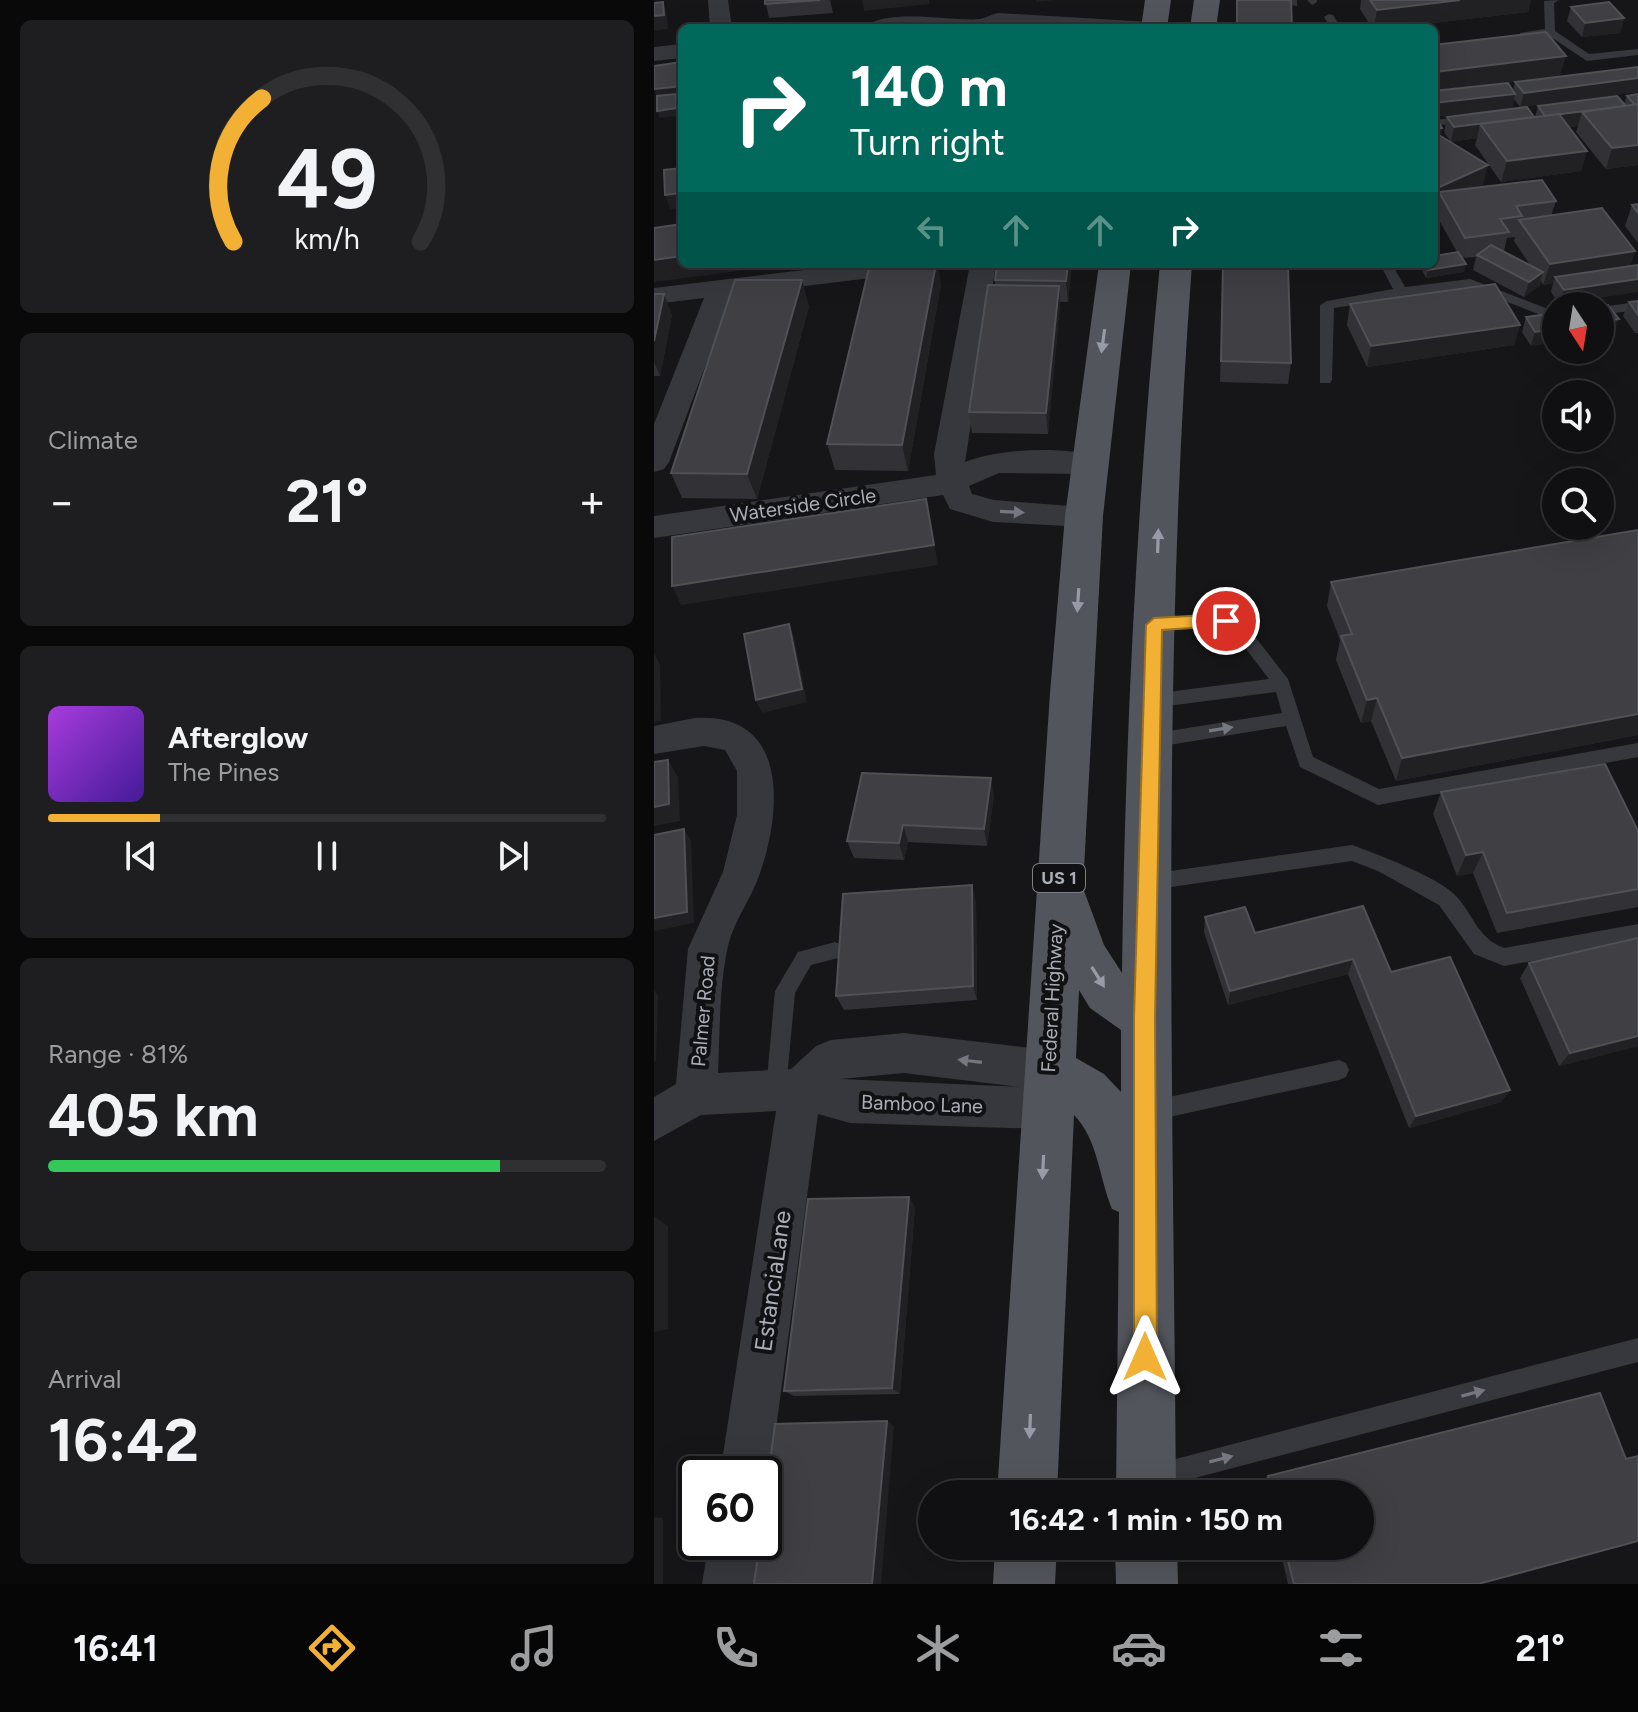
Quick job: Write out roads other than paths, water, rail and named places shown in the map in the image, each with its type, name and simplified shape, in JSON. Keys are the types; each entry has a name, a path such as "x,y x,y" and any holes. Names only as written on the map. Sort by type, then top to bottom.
{"main road":[{"path":"1153,24 1158,0"},
{"path":"1204,24 1207,0"},
{"name":"Federal Highway","path":"1028,1480 1059,879 1084,516 1114,268"},
{"path":"1146,1480 1147,883 1154,625 1166,378 1176,268"},
{"path":"1059,879 1083,954 1107,992 1145,1018"},
{"path":"1047,1089 1090,1092 1110,1118 1145,1234"},
{"path":"1024,1584 1025,1560"},
{"path":"1146,1560 1147,1584"}],"street":[{"path":"718,0 721,24"},
{"path":"980,0 996,24"},
{"path":"997,24 998,19 1084,24"},
{"path":"910,24 935,21 972,24"},
{"path":"654,54 678,51"},
{"path":"654,296 886,268"},
{"path":"982,268 949,454 952,483 961,501 993,511 1084,516"},
{"path":"656,450 721,288"},
{"name":"Waterside Circle","path":"654,527 952,483 964,471 996,462 1090,464"},
{"name":"Palmer Road","path":"654,740 697,732 722,733 737,739 750,755 759,787 742,871 708,947 696,1095"},
{"name":"Bamboo Lane","path":"654,1120 696,1095 788,1089 850,1102 1047,1089"},
{"name":"EstanciaLane","path":"747,1456 788,1089"},
{"path":"728,1584 731,1560"}],"lane":[{"path":"1550,32 1549,1 1554,0"},
{"path":"1329,17 1333,24"},
{"path":"1507,37 1550,32 1587,58 1638,52"},
{"path":"1438,122 1481,117"},
{"path":"1388,268 1401,292"},
{"path":"1325,380 1327,305 1470,283 1542,311"},
{"path":"1614,309 1638,306"},
{"path":"1154,625 1226,621 1239,628 1282,684 1306,762 1378,797 1638,750"},
{"path":"1151,721 1282,684"},
{"path":"1151,721 1293,718"},
{"path":"1147,883 1352,853 1385,865 1446,899 1481,948 1504,957 1638,933"},
{"path":"788,1089 785,991 805,958 835,951"},
{"path":"1145,1113 1339,1070"},
{"path":"1168,1480 1638,1350"}]}
